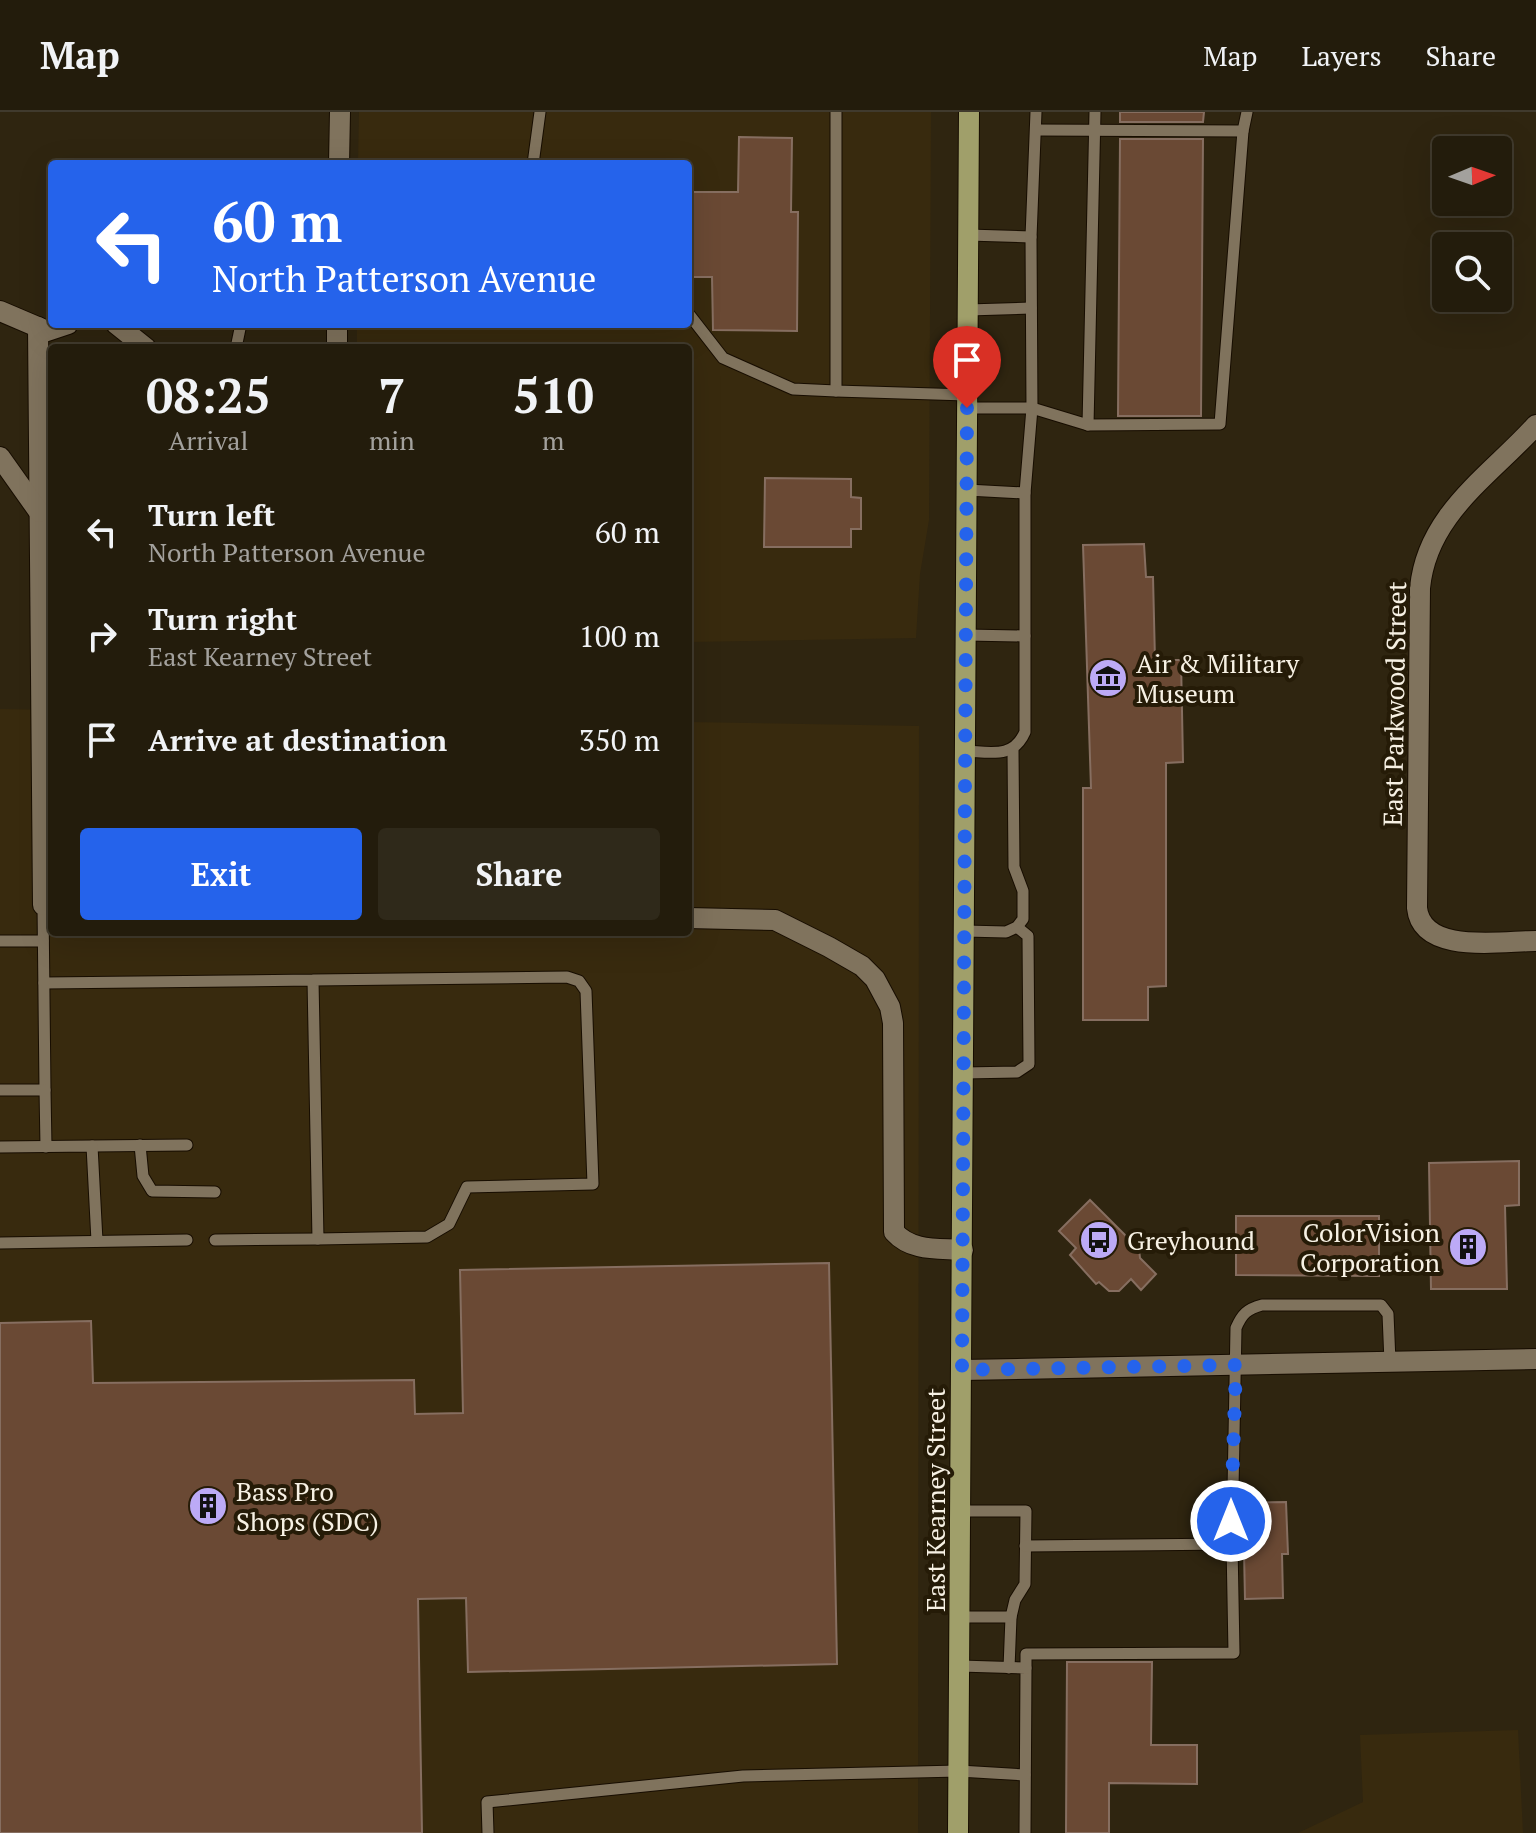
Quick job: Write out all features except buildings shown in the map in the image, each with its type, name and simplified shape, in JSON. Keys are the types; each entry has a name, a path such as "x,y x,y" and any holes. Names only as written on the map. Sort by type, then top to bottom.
{"main road":[{"name":"East Kearney Street","path":"958,1833 969,112"}],"street":[{"path":"339,160 340,112"},
{"path":"0,311 47,331 56,328"},
{"path":"38,327 45,423 39,513 43,905"},
{"path":"121,328 141,344"},
{"name":"East Parkwood Street","path":"1536,425 1444,519 1430,545 1421,574 1417,908 1419,919 1426,929 1435,936 1452,941 1536,941"},
{"path":"0,457 39,513"},
{"path":"692,918 775,920 862,966 875,979 890,1007 893,1023 894,1232 914,1246 963,1250"},
{"path":"962,1370 1536,1359"}],"lane":[{"path":"534,160 540,112"},
{"path":"836,112 836,391"},
{"path":"965,751 1013,750 1025,732 1025,493 1032,408 1031,237 1036,112"},
{"path":"1088,425 1095,112"},
{"path":"692,318 723,358 793,389 1032,408 1088,425 1220,424 1247,112"},
{"path":"1036,130 1243,131"},
{"path":"968,235 1031,237"},
{"path":"968,310 1031,308"},
{"path":"967,490 1025,493"},
{"path":"966,635 1025,636"},
{"path":"965,931 996,932 1017,927 1023,919 1023,891 1014,867 1013,750"},
{"path":"43,905 46,1147"},
{"path":"964,1073 1017,1072 1029,1064 1028,936 1017,927"},
{"path":"0,941 43,941"},
{"path":"44,983 567,977 579,981 586,991 593,1184 467,1187 449,1224 427,1237 215,1240"},
{"path":"313,980 318,1239"},
{"path":"0,1090 45,1090"},
{"path":"140,1145 143,1176 152,1191 215,1192"},
{"path":"0,1147 187,1145"},
{"path":"92,1146 97,1241"},
{"path":"0,1243 187,1240"},
{"path":"1025,1833 1026,1654 1234,1653 1231,1498 1236,1328 1241,1315 1250,1308 1262,1305 1381,1305 1388,1314 1390,1362"},
{"path":"961,1511 1026,1511 1025,1584 1015,1600 1011,1617 1009,1668"},
{"path":"1025,1546 1232,1544"},
{"path":"960,1617 1011,1617"},
{"path":"960,1666 1026,1668"},
{"path":"488,1833 487,1802 743,1776 959,1771 1025,1775"}],"shaded area":[{"path":"359,112 931,112 929,520 920,574 916,638 692,642 692,344 357,344 357,328 692,328 692,160 358,160"},
{"path":"0,709 48,710 48,936 692,936 692,722 919,726 918,1833 0,1833"},
{"path":"1518,1730 1523,1833 1298,1833 1363,1802 1360,1735"}],"place":[{"name":"Air & Military Museum","path":"1108,678"},
{"name":"Greyhound","path":"1099,1240"},
{"name":"ColorVision Corporation","path":"1468,1247"},
{"name":"Bass Pro Shops (SDC)","path":"208,1506"}],"route":[{"path":"967,408 962,1370 1236,1365 1231,1521"}]}
